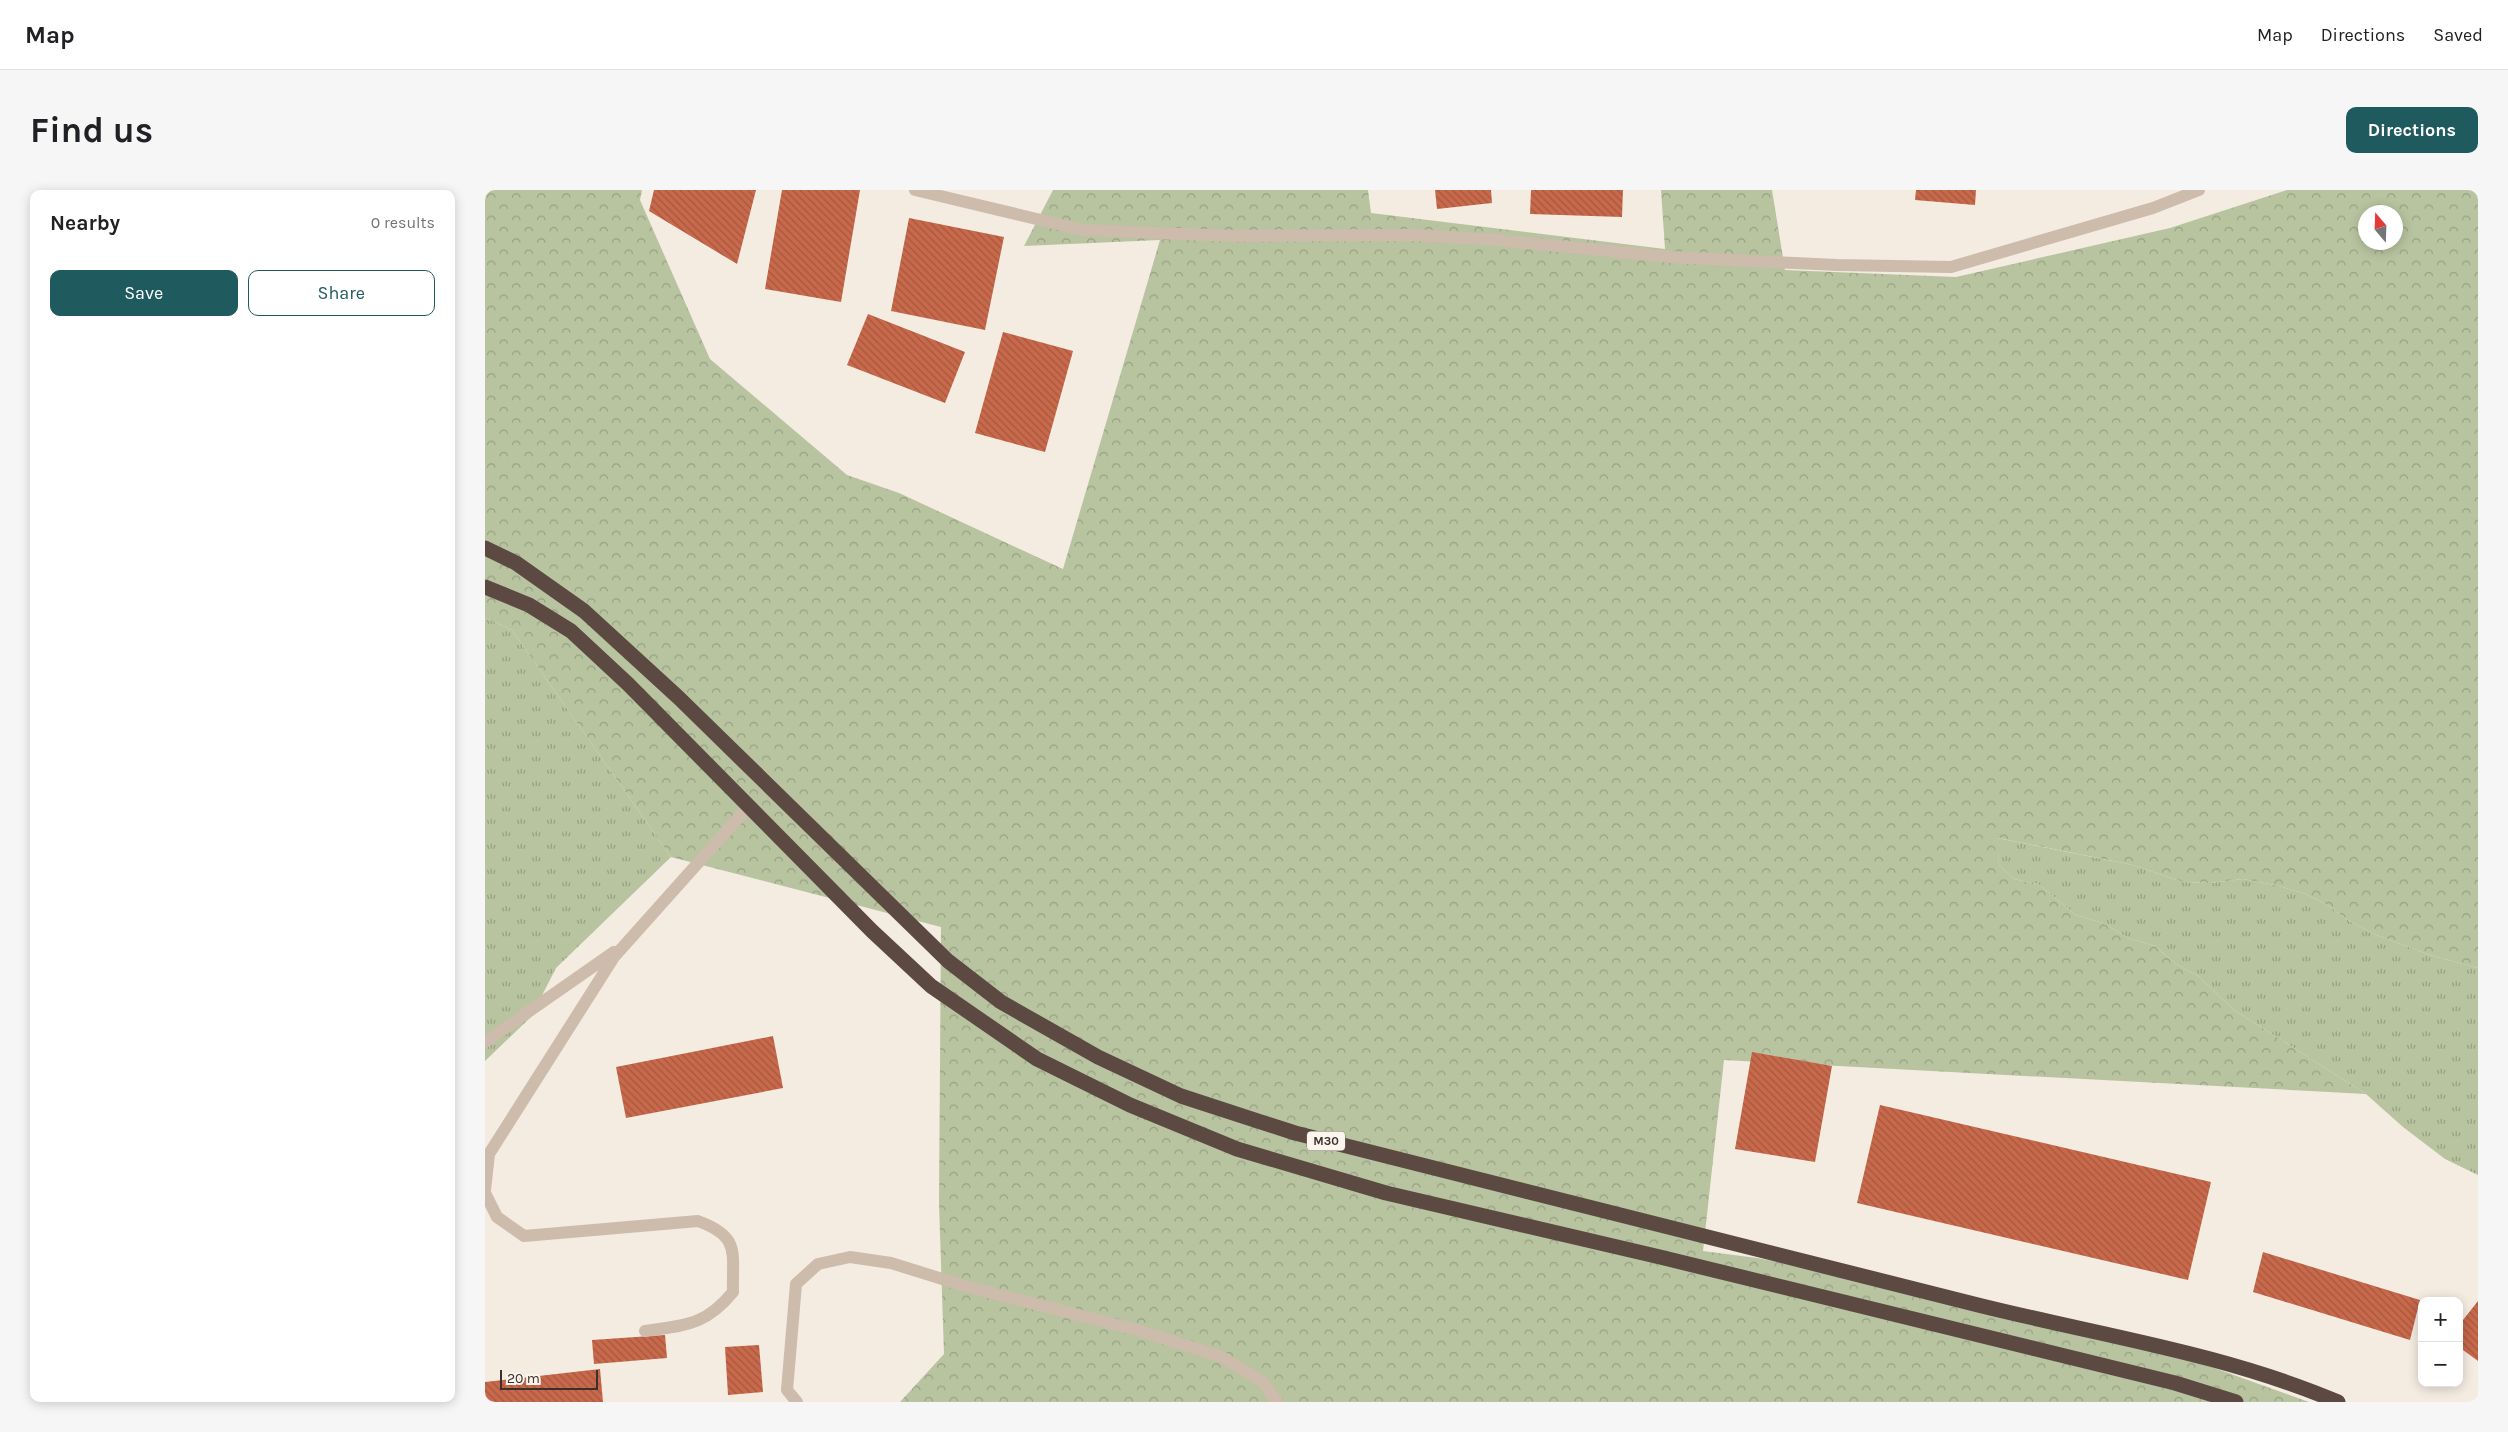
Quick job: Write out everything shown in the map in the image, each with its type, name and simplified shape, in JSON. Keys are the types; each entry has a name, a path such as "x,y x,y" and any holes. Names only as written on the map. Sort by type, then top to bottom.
{"highway":[{"name":"M30","path":"485,548 516,564 583,611 679,698 948,961 1009,1007 1098,1057 1181,1096 1295,1133 2051,1323 2216,1360 2294,1383 2338,1402"},
{"name":"M30","path":"485,587 529,605 571,631 628,684 872,931 931,986 1037,1059 1130,1105 1237,1149 1386,1193 1689,1264 2175,1383 2236,1402"}],"street":[{"path":"915,190 1083,230 1232,236 1414,235 1496,240 1670,257 1837,265 1951,267 2153,208 2199,190"},
{"path":"645,1331 696,1323 720,1308 733,1292 732,1245 718,1228 698,1221 524,1236 497,1217 485,1191 489,1154 623,947 749,807"},
{"path":"485,1042 623,947"},
{"path":"797,1402 787,1390 796,1284 818,1264 850,1257 891,1263 968,1288 1141,1331 1222,1357 1263,1382 1277,1402"}],"green space":[{"path":"485,190 642,190 640,200 710,359 847,475 899,493 1063,569 1160,240 1024,246 1053,190 1368,190 1371,213 1665,249 1661,190 1772,190 1785,270 1956,277 2170,228 2287,190 2478,190 2478,968 2430,955 2374,934 2306,894 2275,885 2243,879 2210,883 2183,882 2133,865 1998,838 1999,865 2014,879 2038,884 2076,915 2103,923 2128,938 2155,946 2176,964 2198,976 2234,1010 2366,1094 1724,1060 1703,1251 1757,1258 2042,1312 2109,1330 2309,1402 900,1402 944,1354 939,1203 941,927 671,857 512,630 485,618"},
{"path":"485,618 512,630 671,857 556,968 531,1017 485,1061"},
{"path":"1997,838 2133,865 2183,882 2210,883 2243,879 2275,885 2306,894 2374,934 2430,955 2478,968 2478,1175 2445,1159 2403,1127 2366,1094 2234,1010 2198,976 2176,964 2155,946 2128,938 2103,923 2076,915 2038,884 2014,879 1999,865"}],"building":[{"path":"654,190 756,190 737,264 649,211"},
{"path":"782,190 860,190 841,302 765,289"},
{"path":"1435,190 1491,190 1492,203 1437,209"},
{"path":"1531,190 1623,190 1622,217 1530,214"},
{"path":"1916,190 1976,190 1975,205 1915,200"},
{"path":"909,218 1004,237 985,330 891,311"},
{"path":"868,314 965,352 945,403 847,365"},
{"path":"1003,332 1073,351 1045,452 975,433"},
{"path":"773,1036 783,1088 626,1118 616,1067"},
{"path":"1752,1052 1832,1066 1815,1162 1735,1149"},
{"path":"1880,1105 2211,1182 2188,1280 1857,1203"},
{"path":"2263,1252 2418,1299 2418,1308 2410,1340 2253,1292"},
{"path":"2478,1301 2478,1361 2463,1350 2463,1320"},
{"path":"665,1335 667,1358 594,1364 592,1340"},
{"path":"759,1345 763,1392 728,1395 725,1347"},
{"path":"600,1369 603,1402 485,1402 485,1382"}]}
